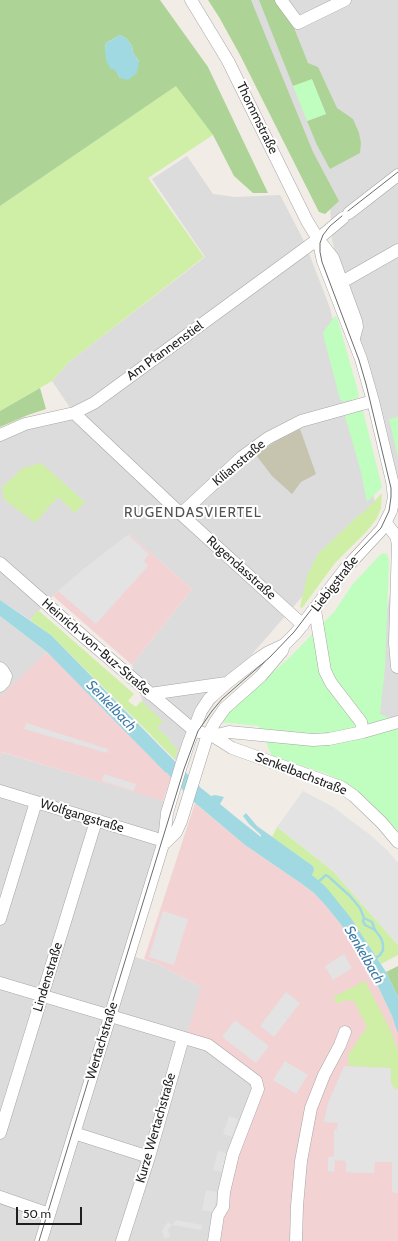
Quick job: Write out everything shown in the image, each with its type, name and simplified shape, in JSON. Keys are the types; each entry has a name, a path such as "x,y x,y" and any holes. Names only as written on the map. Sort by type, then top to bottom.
{"street":[{"name":"Thommstraße","path":"191,0 228,61 299,205 318,239 333,258 357,327 354,340"},
{"path":"281,0 299,23"},
{"path":"289,0 299,23"},
{"path":"299,23 345,0"},
{"name":"Am Pfannenstiel","path":"0,435 25,424 74,413 94,403 318,239 346,215 398,175"},
{"name":"Thommstraße","path":"318,239 323,262 363,365 373,401 394,492 391,511 386,523"},
{"path":"342,282 398,250"},
{"name":"Kilianstraße","path":"181,514 242,457 268,438 301,421 373,401"},
{"name":"Rugendasstraße","path":"74,413 181,514 303,625"},
{"path":"386,523 396,536 398,544 395,643 397,667"},
{"name":"Liebigstraße","path":"194,729 201,711 217,691 255,661 267,653 284,645 303,625 337,579 378,534 386,523"},
{"name":"Heinrich-von-Buz-Straße","path":"0,563 150,694 194,729 216,736"},
{"path":"315,610 325,671 331,683 361,722 363,732"},
{"name":"Liebigstraße","path":"216,736 215,722 225,708 261,676 282,651 284,645"},
{"path":"150,694 227,683"},
{"path":"164,841 166,842 176,832 194,780 216,736 228,732 313,740 329,739 363,732 398,722"},
{"name":"Wertachstraße","path":"41,1241 164,841 167,813 194,729"},
{"name":"Senkelbachstraße","path":"216,736 226,745 241,752 341,787 354,796 382,823 398,842"},
{"name":"Wolfgangstraße","path":"0,791 164,841"},
{"path":"0,919 36,802"},
{"name":"Lindenstraße","path":"0,1133 96,820"},
{"path":"0,983 208,1045 256,1081 258,1089 233,1154 224,1192 223,1207 218,1215 214,1237"},
{"path":"296,1241 301,1161 310,1115 316,1092 345,1032"},
{"name":"Kurze Wertachstraße","path":"122,1241 149,1157 183,1038"},
{"path":"74,1133 149,1157"},
{"path":"0,1197 49,1214"}],"shaded area":[{"path":"243,0 398,0 398,498 332,240 330,204"},
{"path":"187,156 213,194 235,197 280,195 305,243 330,308 377,511 246,661 179,753 176,761 152,736 132,665 192,589 129,534 80,572 53,596 30,620 0,600 0,435 73,412 52,381 69,362 205,257 152,179"},
{"path":"300,429 316,474 301,482 292,494 272,476 256,455 276,441"},
{"path":"129,534 192,589 132,665 53,596 80,572"},
{"path":"128,535 149,554 144,561 148,566 96,624 58,591"},
{"path":"398,548 398,737 370,705"},
{"path":"0,616 47,652 0,698"},
{"path":"47,652 171,777 163,801 2,752 0,757 0,697"},
{"path":"26,723 108,749 107,753 24,729"},
{"path":"1,752 164,801 164,841 129,955 158,964 201,987 256,1081 222,1211 222,1241 0,1241"},
{"path":"104,774 136,784 134,791 102,781"},
{"path":"303,791 333,807 369,834 387,850 398,863 398,945 333,871 277,827"},
{"path":"195,803 245,845 314,893 327,907 346,931 375,980 392,1016 398,1034 398,1241 222,1241 222,1211 258,1085 187,1035 201,987 158,964 144,959"},
{"path":"163,911 188,919 174,965 149,957"},
{"path":"344,954 352,968 333,980 325,966"},
{"path":"286,992 300,1003 274,1037 260,1026"},
{"path":"235,1020 269,1046 256,1063 222,1037"},
{"path":"285,1061 308,1075 296,1094 273,1080"},
{"path":"344,1066 391,1068 391,1083 395,1090 398,1088 398,1193 392,1192 392,1162 375,1162 374,1173 360,1173 346,1172 346,1161 335,1160 334,1172 328,1171 328,1157 334,1156 334,1130 337,1129 338,1123 324,1122 328,1103"},
{"path":"229,1116 238,1119 232,1137 223,1134"},
{"path":"218,1151 227,1153 222,1172 213,1170"},
{"path":"206,1190 217,1192 214,1212 202,1210"},
{"path":"176,1220 202,1225 201,1230 172,1225"},
{"path":"168,1222 172,1225 168,1230 170,1237 164,1239 162,1230"}],"green space":[{"path":"0,0 160,0 208,67 268,193 253,193 234,176 213,135 176,86 0,206","holes":["120,35 127,39 132,46 133,53 139,61 120,78 105,48 106,43"]},
{"path":"208,0 251,0 313,152 339,201 325,214 319,212 240,55"},
{"path":"259,0 283,0 308,63 318,67 337,108 353,119 359,133 361,143 360,153 330,169 317,145 307,121 326,114 312,80 293,86"},
{"path":"312,79 326,114 307,121 293,86"},
{"path":"177,85 213,135 148,178 204,257 69,362 52,381 0,411 0,206"},
{"path":"335,316 337,317 359,395 358,398 343,402 340,399 323,334"},
{"path":"40,388 46,409 0,427 0,411"},
{"path":"362,410 382,487 367,502 361,472 345,416 345,414"},
{"path":"398,417 398,458 389,419"},
{"path":"41,463 85,502 75,513 58,497 35,523 4,499 2,487 23,468"},
{"path":"381,494 381,508 377,518 367,531 335,563 302,608 300,607 307,576 318,554 365,511"},
{"path":"382,553 387,554 389,561 385,667 380,714 398,722 398,836 367,799 346,783 327,774 272,756 259,726 221,722 238,703 288,659 334,612 353,584"},
{"path":"38,610 134,694 128,701 136,707 141,701 163,721 157,728 170,739 169,741 178,750 175,759 51,635 30,620"},
{"path":"277,827 333,871 398,945 398,955 381,964 351,918 312,875 313,866 272,837"},
{"path":"398,966 398,997 386,972"},
{"path":"365,981 390,1029 398,1051 398,1088 395,1090 391,1083 391,1068 349,1066 348,1055 367,1027 354,1001 345,1000 338,1004 333,997"}],"water":[{"path":"120,35 127,39 132,46 133,53 139,61 137,73 128,80 120,78 115,70 110,68 106,60 106,43"},
{"name":"Senkelbach","path":"0,600 51,635 201,788 211,796 215,795 224,797 220,804 261,837 261,835 243,816 246,813 257,826 313,866 314,870 312,875 326,887 351,918 386,972 398,997 398,1034 392,1016 375,980 346,931 327,907 314,893 245,845 194,802 47,652 0,616"}],"waterway":[{"name":"Senkelbach","path":"317,883 326,875 350,896 360,908 365,925 375,930 381,938 383,944 383,950 380,955 374,959"},
{"path":"364,918 372,922 375,930"}],"tram line":[{"path":"348,211 398,172"},
{"path":"39,1241 184,769 198,731 222,699 270,657 294,632 343,568 381,528 389,511 391,488 366,384 359,360 322,262 320,252 320,243 323,235 330,226 342,216"}],"district":[{"name":"RUGENDASVIERTEL","path":"193,513"}]}
